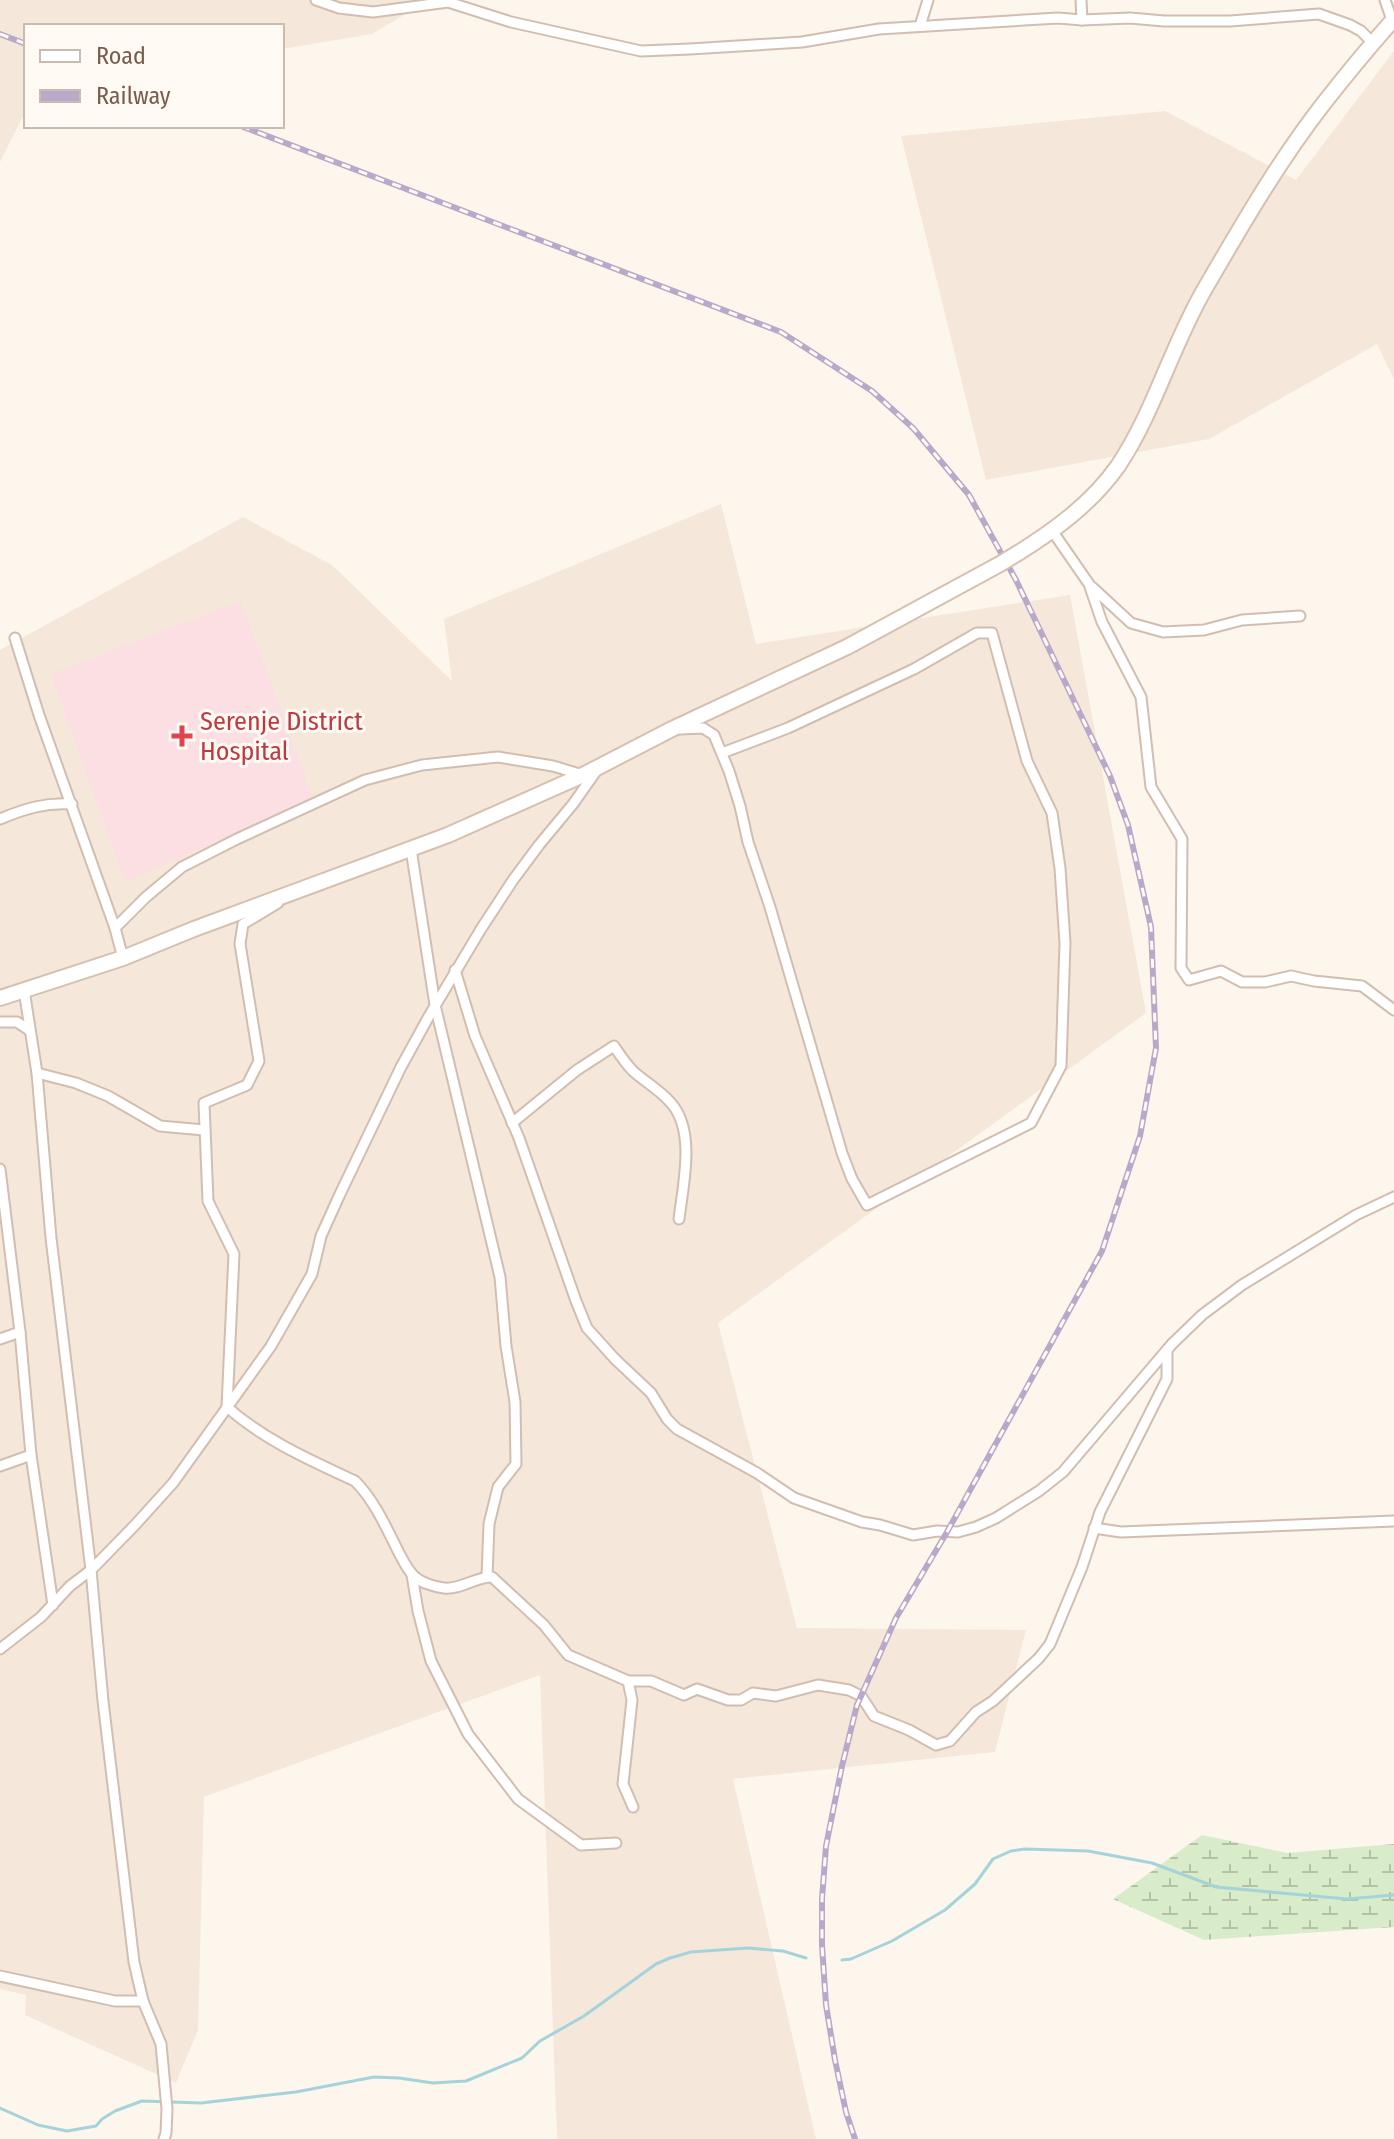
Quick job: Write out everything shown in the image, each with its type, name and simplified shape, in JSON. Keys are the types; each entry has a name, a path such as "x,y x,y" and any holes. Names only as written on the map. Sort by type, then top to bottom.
{"main road":[{"path":"0,998 123,958 448,835 583,775 672,729 847,647 1053,532 1086,502 1116,468 1141,426 1201,296 1265,188 1324,103 1393,22"}],"street":[{"path":"316,0 339,8 373,12 447,1 511,22 641,51 802,42 879,29 1058,18 1230,21 1319,14 1350,25 1374,44"},
{"path":"920,26 928,0"},
{"path":"1081,0 1082,20"},
{"path":"1385,0 1393,22"},
{"path":"1053,532 1089,584 1131,623 1163,632 1204,630 1242,620 1300,616"},
{"path":"1089,584 1102,622 1141,697 1151,787 1182,839 1181,968 1189,980 1221,971 1242,982 1265,982 1291,976 1362,986 1394,1010"},
{"path":"672,729 703,728 714,735 722,753 842,1153 867,1205 1031,1123 1061,1066 1065,943 1061,883 1052,813 1027,761 992,633 977,633 914,669 788,728 722,753"},
{"path":"15,638 123,958"},
{"path":"115,928 182,867 365,780 422,765 498,757 553,766 583,775"},
{"path":"0,1649 41,1617 70,1586 91,1570 173,1483 271,1346 312,1274 321,1236 340,1194 401,1067 435,1005 513,880 598,767"},
{"path":"0,819 56,802 72,804"},
{"path":"411,849 435,1005 500,1277 515,1402 516,1464 498,1487 489,1524 487,1577"},
{"path":"301,890 243,924 240,944 259,1061 247,1085 204,1103 208,1201 234,1254 227,1407 262,1434 355,1481 362,1488 412,1575 431,1661 468,1734 518,1799 581,1845 616,1843"},
{"path":"455,970 475,1036 512,1123 587,1328 651,1393 677,1429 757,1473 794,1498 862,1522 913,1535 958,1532 976,1527 1039,1491 1063,1472 1202,1315 1242,1285 1356,1215 1394,1197"},
{"path":"24,990 37,1073 51,1238 134,1962 143,2001 161,2044 167,2109 164,2139"},
{"path":"0,1022 17,1022 29,1030"},
{"path":"512,1123 577,1070 614,1046 633,1071 673,1104 681,1120 686,1141 679,1219"},
{"path":"37,1073 76,1083 108,1096 160,1126 204,1130"},
{"path":"0,1169 2,1210 20,1332 31,1455 53,1605"},
{"path":"0,1339 20,1332"},
{"path":"412,1575 422,1582 445,1588 481,1577 492,1577 544,1625 568,1655 628,1681 651,1681 684,1695 697,1689 728,1700 741,1700 753,1693 776,1696 818,1685 849,1690 861,1696 874,1716 936,1745 950,1741 976,1712 993,1701 1050,1644 1111,1489 1167,1379 1167,1351"},
{"path":"0,1466 31,1455"},
{"path":"1094,1528 1121,1532 1394,1521"},
{"path":"628,1681 632,1700 623,1784 633,1807"},
{"path":"0,1976 115,2001 143,2001"}],"shaded area":[{"path":"0,0 429,0 372,34 284,49 284,24 24,24 24,114 0,162"},
{"path":"1394,51 1394,379 1377,344 1209,439 986,480 901,136 1165,111 1296,180"},
{"path":"721,504 756,644 1070,595 1146,1013 718,1323 797,1628 1026,1630 995,1752 733,1779 816,2139 557,2139 540,1675 204,1797 198,2030 176,2083 25,2015 26,1995 0,1989 0,650 243,517 332,565 452,681 444,619"},
{"name":"Serenje District Hospital","path":"241,601 313,799 125,882 51,674"}],"green space":[{"path":"1202,1835 1287,1853 1394,1844 1394,1927 1204,1940 1113,1899"}],"waterway":[{"path":"842,1960 892,1941 945,1910 975,1884 993,1859 1025,1849 1088,1851 1152,1863 1216,1887 1347,1899 1394,1895"},
{"path":"0,2108 38,2125 67,2131 96,2126 115,2111 142,2101 201,2103 296,2092 374,2077 433,2083 466,2081 522,2058 540,2041 584,2016 656,1964 670,1958 691,1952 748,1948 783,1951 806,1958"}],"railway":[{"path":"0,34 24,43"},
{"path":"246,128 781,332 872,391 913,428 969,495 1016,580 1110,776 1128,825 1151,927 1156,1048 1140,1136 1102,1251 896,1618 857,1705 842,1766 826,1846 822,1945 826,2005 835,2060 855,2139"}],"place":[{"name":"Serenje District Hospital","path":"182,736"}]}
